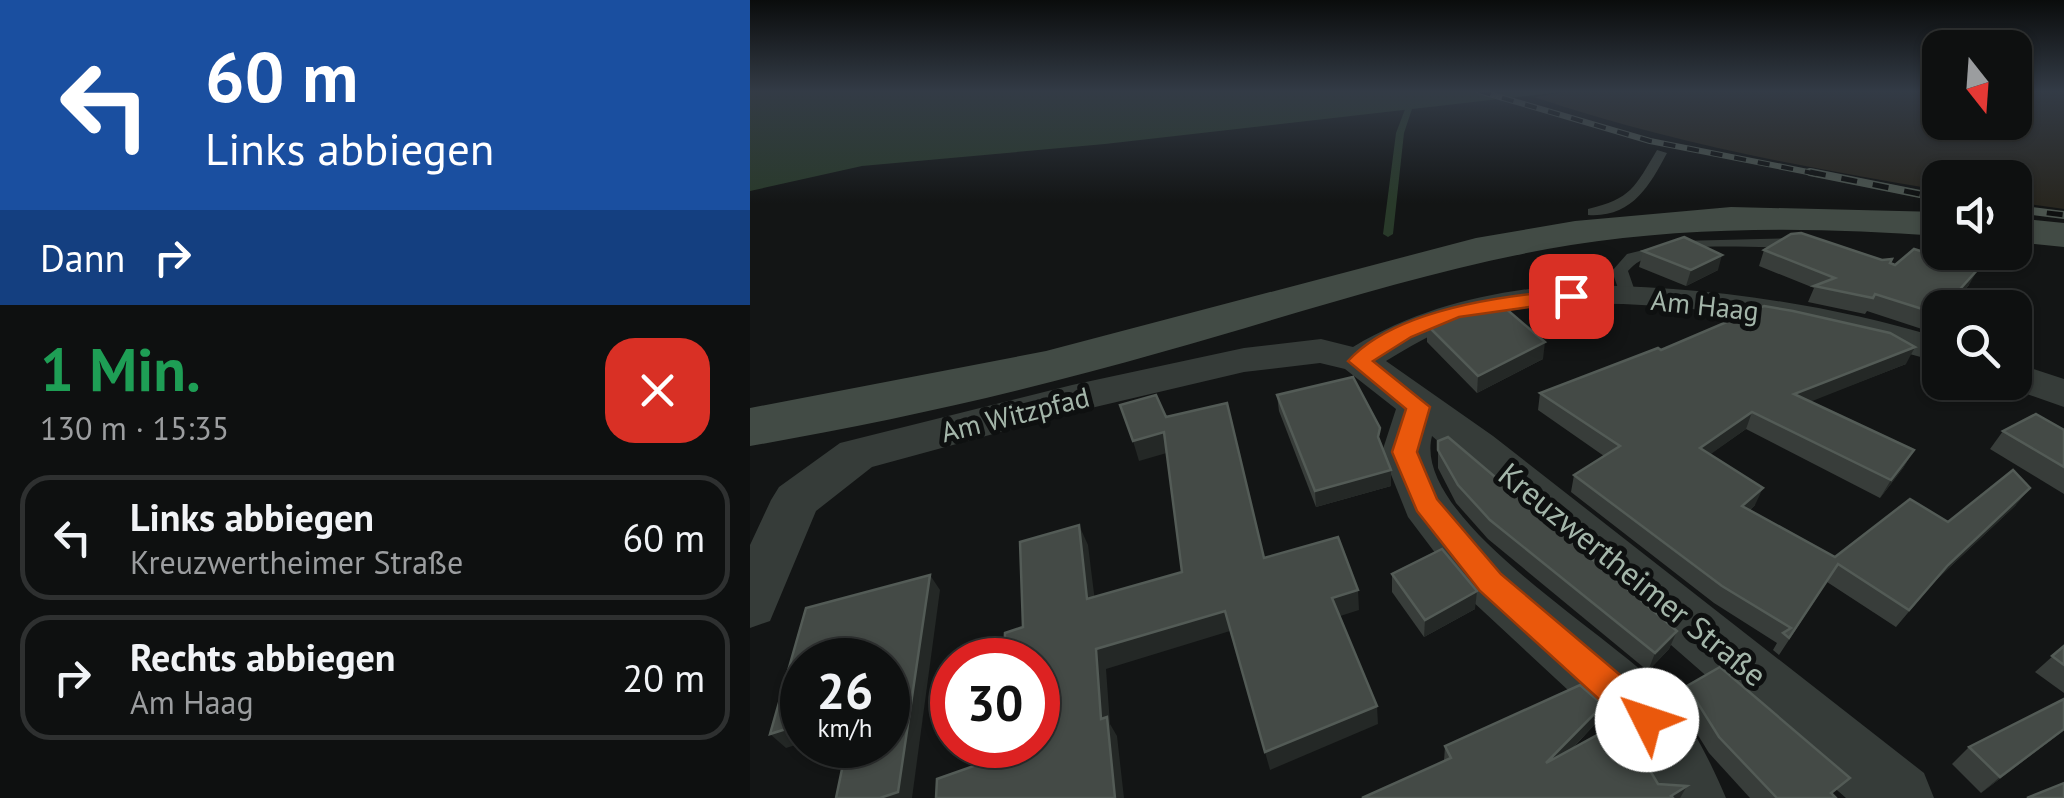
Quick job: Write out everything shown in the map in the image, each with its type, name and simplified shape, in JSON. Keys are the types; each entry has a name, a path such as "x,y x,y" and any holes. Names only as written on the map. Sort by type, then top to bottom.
{"main road":[{"path":"750,427 1044,367 1410,267 1523,241 1608,228 1817,218 1922,223"},
{"path":"2032,232 2064,235"}],"street":[{"name":"Am Haag","path":"1358,361 1404,333 1454,312 1518,300 1571,296 1629,297 1810,317 1922,345"},
{"name":"Am Witzpfad","path":"750,604 796,500 856,456 1072,399 1244,360 1321,350 1358,361"},
{"name":"Kreuzwertheimer Straße","path":"1358,361 1478,447 1900,798"},
{"path":"2032,382 2064,394"},
{"path":"1418,407 1404,452 1426,504 1490,582 1647,720 1691,798"}],"lane":[{"path":"1608,228 1592,212 1612,209 1638,196 1660,153"},
{"path":"1629,297 1620,271 1632,257 1680,245 1723,242 1795,241 1823,246"}],"shaded area":[{"path":"750,128 1244,128 862,166 750,191"},
{"path":"1639,128 1922,128 1922,140 2032,140 2032,128 2064,128 2064,209 2032,204 2032,160 1922,160 1922,187"}],"building":[{"path":"1801,233 1882,260 1892,259 1890,263 1895,265 1914,249 1922,252 1922,270 1977,270 1959,290 1922,290 1922,309 1875,294 1873,298 1814,286 1835,278 1764,250 1791,234"},
{"path":"1684,237 1722,255 1691,270 1643,251"},
{"path":"1497,301 1545,342 1478,376 1427,325"},
{"path":"1764,306 1890,333 1915,347 1794,394 1914,450 1891,480 1752,412 1700,448 1763,488 1742,506 1835,557 1910,499 1948,522 2013,470 2030,488 1948,565 1909,610 1838,564 1789,638 1783,633 1791,628 1722,586 1574,475 1620,446 1540,393 1661,350"},
{"path":"1353,377 1380,428 1378,437 1391,470 1315,491 1277,395"},
{"path":"1156,395 1166,417 1227,403 1264,558 1338,537 1358,590 1332,598 1377,706 1265,752 1225,611 1096,649 1101,719 1107,717 1115,798 936,798 937,779 968,768 1060,768 1060,638 1005,638 1005,633 1023,627 1020,542 1079,525 1087,599 1182,572 1164,432 1133,441 1120,405"},
{"path":"2036,414 2064,430 2064,467 2003,431"},
{"path":"1448,437 1677,631 1655,653 1490,520 1458,485 1438,450 1438,441"},
{"path":"1442,549 1477,591 1425,620 1392,574"},
{"path":"930,575 910,711 910,638 797,638 806,608"},
{"path":"2064,646 2064,665 2052,656"},
{"path":"1720,667 1850,778 1831,793 1836,798 1777,798 1719,737 1687,686"},
{"path":"1580,685 1603,705 1546,763 1621,722 1658,784 1687,786 1673,798 1362,798 1451,758 1445,746"},
{"path":"780,699 780,731 770,734"},
{"path":"2064,699 2064,729 2000,777 1969,747"},
{"path":"842,768 902,768 898,792 880,798 836,798"},
{"path":"2064,783 2064,798 2027,798"}],"waterway":[{"path":"1388,234 1402,128"}],"railway":[{"path":"1606,128 1650,141 1823,175"},
{"path":"1810,172 1922,194"},
{"path":"2032,211 2064,215"}],"route":[{"path":"1571,296 1518,300 1454,312 1404,333 1358,361 1418,407 1404,452 1426,504 1490,582 1647,720"}]}
